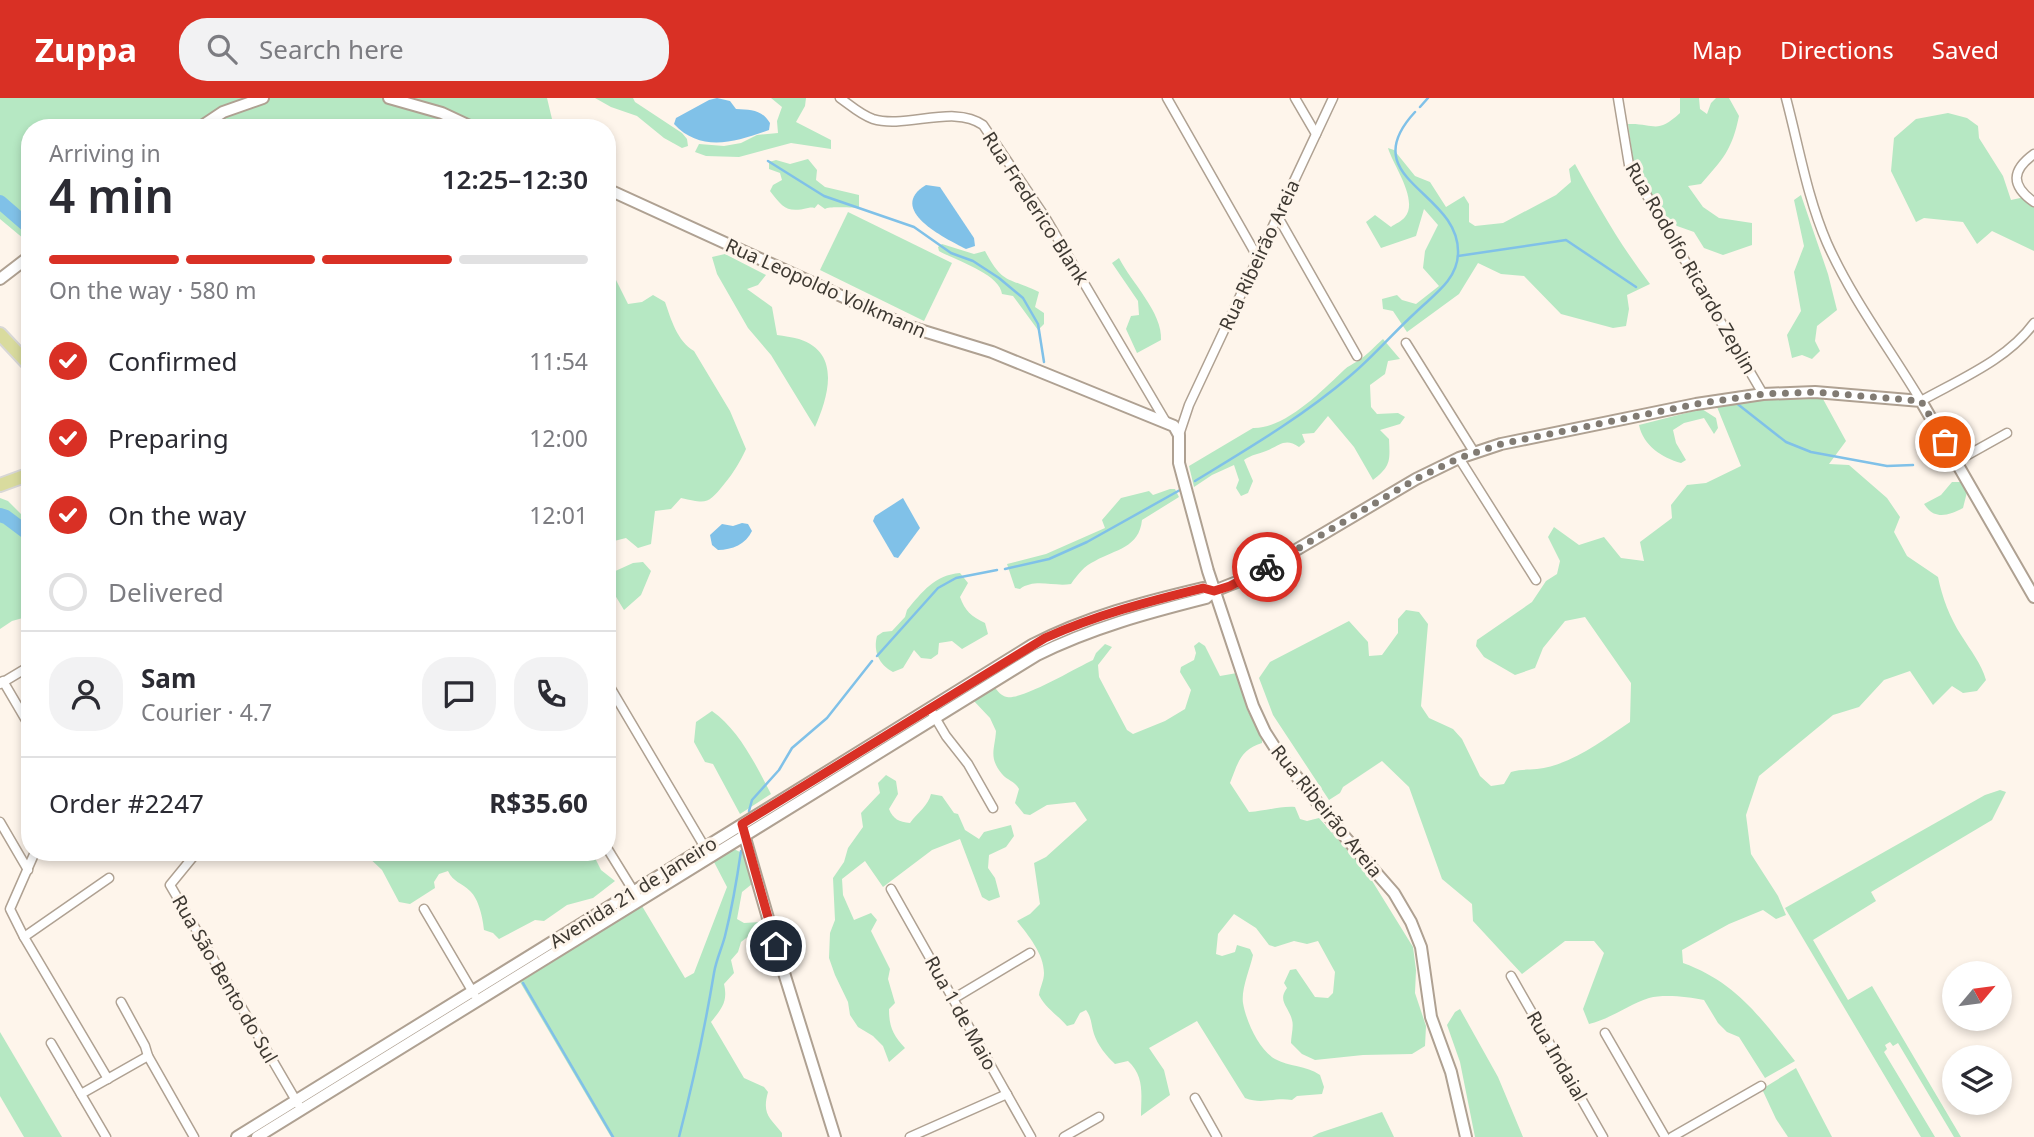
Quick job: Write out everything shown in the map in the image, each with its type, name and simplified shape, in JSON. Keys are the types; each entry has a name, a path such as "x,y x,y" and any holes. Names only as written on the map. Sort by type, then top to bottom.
{"main road":[{"path":"0,334 21,356"},
{"path":"0,485 21,477"}],"street":[{"path":"213,119 223,112 263,98"},
{"path":"389,98 455,119"},
{"name":"Rua Frederico Blank","path":"840,98 874,119 962,117 982,125 1045,217 1166,422"},
{"path":"1167,98 1258,258"},
{"path":"1295,98 1316,134"},
{"name":"Rua Ribeirão Areia","path":"1332,98 1189,405 1178,439 1179,463 1214,591 1242,676 1265,733 1309,792 1394,893 1416,933 1421,947 1432,1017 1453,1080 1466,1137"},
{"name":"Rua Rodolfo Ricardo Zeplin","path":"1618,98 1629,165 1763,394"},
{"path":"1786,98 1812,200 1826,242 2034,597"},
{"path":"2034,154 2018,168 2016,175 2022,191 2034,201"},
{"name":"Rua Leopoldo Volkmann","path":"616,193 901,323 992,352 1166,422"},
{"path":"1278,217 1357,356"},
{"path":"0,279 21,263"},
{"path":"1921,401 2005,352 2034,323"},
{"path":"1406,343 1474,452"},
{"name":"Avenida 21 de Janeiro","path":"237,1137 299,1105 1078,624 1129,606 1203,588 1214,591 1252,576 1397,489 1474,452 1524,439 1696,404 1763,394 1815,392 1921,401"},
{"path":"1166,422 1178,439"},
{"path":"1956,461 2007,433"},
{"path":"1459,458 1536,580"},
{"path":"21,671 2,682 21,713"},
{"path":"616,697 708,852"},
{"path":"933,713 964,758 993,808"},
{"path":"0,822 21,859"},
{"path":"743,830 835,1137"},
{"path":"22,861 27,870"},
{"path":"31,861 10,912 108,1079"},
{"name":"Rua São Bento do Sul","path":"190,861 170,885 299,1105"},
{"path":"615,861 637,896"},
{"path":"23,937 108,878"},
{"name":"Rua 1 de Maio","path":"891,889 1031,1137"},
{"path":"424,909 475,996"},
{"path":"953,999 1030,953"},
{"name":"Rua Indaial","path":"1511,976 1603,1137"},
{"path":"121,1002 194,1137"},
{"path":"1605,1034 1665,1137"},
{"path":"51,1043 106,1137"},
{"path":"81,1094 148,1056"},
{"path":"1672,1137 1761,1086"},
{"path":"910,1137 1007,1094"},
{"path":"1195,1098 1217,1137"},
{"name":"Avenida 21 de Janeiro","path":"265,1135 299,1105"},
{"path":"1063,1137 1099,1117"}],"green space":[{"path":"0,98 547,98 552,119 21,119 21,236 0,219"},
{"path":"595,98 633,98 682,133 688,146 682,148 664,138 637,116"},
{"path":"771,98 806,98 805,106 796,122 831,140 831,149 791,143 739,157 706,156 695,152 699,144 724,146 741,143 757,135 778,133 777,121 782,107"},
{"path":"1680,98 1699,98 1700,109 1707,114 1716,98 1729,98 1739,116 1730,146 1721,160 1701,184 1688,186 1703,207 1719,218 1752,223 1752,245 1723,255 1704,248 1694,232 1677,226 1664,214 1639,176 1633,159 1628,124 1666,124 1680,113"},
{"path":"1948,113 1967,118 1978,126 1979,138 2003,176 2011,200 2034,195 2034,251 1992,231 1977,244 1963,222 1924,218 1916,222 1891,171 1894,138 1916,119"},
{"path":"1388,148 1394,150 1415,176 1430,182 1446,207 1464,196 1469,204 1469,222 1475,226 1503,223 1556,195 1571,182 1569,169 1575,164 1610,226 1650,284 1627,295 1629,309 1626,326 1613,328 1561,314 1524,276 1501,274 1478,263 1459,294 1407,332 1393,311 1383,309 1382,299 1397,295 1402,300 1416,304 1439,286 1423,268 1425,251 1438,225 1424,209 1416,236 1381,248 1366,222 1375,215 1391,227 1404,218 1409,201 1404,182"},
{"path":"808,159 817,170 816,180 825,187 859,195 859,208 825,209 818,204 814,208 795,210 782,205 770,191 773,185 782,180 780,173 769,169 769,162 776,160 790,164"},
{"path":"1801,195 1828,274 1837,310 1817,326 1815,341 1820,351 1812,359 1802,355 1792,358 1787,335 1801,311 1794,272 1804,246 1794,200"},
{"path":"848,212 952,263 924,321 820,270"},
{"path":"942,244 974,254 985,251 997,270 1007,279 1039,292 1035,307 1044,313 1044,324 1038,330 1013,296 1002,294 994,280 976,268 939,251 938,247"},
{"path":"725,254 766,275 758,285 747,289 772,307 777,335 799,339 813,346 821,354 828,377 827,390 815,427 771,355 748,328 717,274 712,257"},
{"path":"1119,258 1152,309 1160,330 1161,340 1137,353 1126,329 1131,316 1139,315 1138,301 1112,263"},
{"path":"616,280 628,304 642,302 653,295 665,302 679,336 694,351 730,411 746,449 731,475 711,499 697,501 681,498 671,509 655,511 651,544 638,548 626,538 616,540"},
{"path":"1383,339 1400,359 1388,361 1385,374 1370,385 1371,407 1377,414 1398,413 1405,417 1400,424 1380,430 1389,439 1389,458 1386,467 1373,480 1354,447 1328,416 1314,433 1302,434 1305,442 1299,447 1282,443 1244,460 1253,481 1248,493 1241,496 1236,488 1239,480 1234,465 1194,487 1189,466 1253,428 1278,422 1303,407"},
{"path":"1823,399 1846,441 1829,464 1849,465 1887,498 1900,517 1894,532 1907,556 1938,577 1950,614 1986,680 1977,691 1963,693 1952,686 1933,705 1910,671 1884,680 1859,707 1833,715 1759,776 1746,815 1751,854 1778,896 1786,915 1776,919 1763,910 1729,924 1682,950 1683,963 1702,971 1733,991 1759,1016 1795,1061 1765,1078 1739,1037 1727,1032 1718,1023 1704,1000 1669,996 1649,998 1589,1024 1583,1009 1604,953 1594,941 1565,941 1522,974 1473,921 1472,904 1442,879 1409,787 1382,761 1343,787 1340,793 1329,800 1273,715 1259,678 1270,662 1349,621 1368,642 1369,656 1382,655 1398,633 1398,619 1406,610 1419,612 1428,624 1421,706 1429,718 1453,729 1462,739 1480,776 1491,786 1504,784 1511,772 1562,763 1630,722 1631,683 1585,617 1565,621 1543,648 1535,668 1515,675 1484,657 1476,646 1477,640 1532,602 1546,581 1557,574 1560,561 1548,537 1554,527 1579,545 1604,537 1621,558 1644,561 1640,542 1672,518 1671,505 1687,485 1706,483 1741,466 1717,407 1764,400"},
{"path":"1702,409 1716,418 1718,428 1714,434 1704,418 1684,423 1673,430 1676,443 1686,460 1681,463 1654,450 1641,432 1639,425"},
{"path":"1952,482 1961,482 1967,492 1963,508 1942,515 1928,509 1924,504 1941,495"},
{"path":"1175,489 1179,497 1142,520 1136,537 1131,542 1088,565 1071,584 1038,583 1015,588 1007,564 1046,554 1105,528 1102,520 1121,498 1149,491 1153,495"},
{"path":"0,498 8,501 21,514 21,618 0,629"},
{"path":"643,562 651,571 641,595 624,610 616,597 616,571 633,563"},
{"path":"960,573 968,583 960,597 962,602 969,613 985,623 988,634 962,649 952,641 939,643 938,654 931,659 921,658 914,650 903,668 893,672 884,666 878,657 877,636 892,631 918,597 936,581"},
{"path":"1199,642 1205,646 1220,676 1237,673 1247,709 1262,740 1262,743 1244,753 1230,783 1249,812 1295,807 1300,819 1307,821 1319,818 1366,871 1413,947 1415,993 1426,1026 1425,1046 1412,1054 1315,1060 1302,1054 1291,1043 1293,1022 1283,1000 1287,988 1284,983 1290,970 1296,969 1315,997 1328,998 1333,993 1335,972 1318,941 1307,944 1294,941 1275,947 1269,945 1256,928 1234,914 1218,934 1216,954 1222,956 1235,952 1237,945 1250,949 1253,955 1243,997 1250,1026 1269,1055 1320,1075 1324,1087 1322,1094 1297,1096 1292,1100 1257,1101 1245,1098 1197,1021 1149,1048 1164,1070 1170,1095 1141,1116 1141,1086 1137,1073 1128,1061 1115,1064 1106,1054 1095,1038 1086,1010 1080,1013 1074,1024 1067,1026 1042,1000 1039,995 1044,976 1041,959 1035,945 1017,921 1040,904 1034,863 1046,857 1087,820 1075,802 1047,805 1030,815 1024,814 1015,803 1019,789 1002,774 995,763 993,753 996,731 990,718 973,700 994,687 1007,697 1036,689 1093,660 1105,644 1112,647 1098,665 1099,677 1127,730 1133,734 1165,721 1185,709 1191,690 1180,672 1181,667 1194,660 1194,646"},
{"path":"712,711 739,738 771,794 740,814 713,764 705,762 694,742 696,722"},
{"path":"886,775 896,781 898,794 889,809 900,821 910,823 925,806 931,794 942,796 954,813 958,814 965,830 979,839 984,832 1011,825 1014,836 1006,847 989,855 988,868 995,878 1000,897 989,901 982,897 960,839 932,850 883,887 865,861 842,879 843,895 854,920 871,913 877,920 871,931 890,969 888,979 895,1003 889,1009 890,1021 895,1035 905,1048 889,1062 883,1046 858,1027 850,1015 848,1002 829,958 830,933 835,920 833,878 844,862 848,848 863,827 861,813 880,793 878,783"},
{"path":"2000,790 2006,792 1992,820 1871,892 1876,901 1813,940 1848,1000 1872,986 1942,1105 1942,1115 1948,1115 1961,1137 1954,1137 1898,1043 1893,1046 1890,1042 1885,1045 1887,1049 1884,1052 1935,1137 1921,1137 1785,908 1985,795"},
{"path":"734,849 746,855 753,877 752,884 742,892 737,919 744,923 760,922 762,926 741,942 738,952 731,960 734,973 724,984 723,1004 711,1022 744,1078 764,1087 768,1092 766,1110 782,1137 611,1137 520,982 642,906 685,978 694,973 727,887 714,862"},
{"path":"372,861 596,861 601,870 615,881 593,898 567,905 544,921 535,920 499,939 484,930 476,899 452,878 448,871 439,874 434,882 435,888 410,904 399,902 382,870"},
{"path":"1460,1009 1498,1077 1523,1137 1475,1137 1460,1062 1447,1025"},
{"path":"0,1032 62,1137 24,1137 0,1096"},
{"path":"1796,1068 1832,1137 1788,1137 1776,1119 1762,1089"},
{"path":"1382,1112 1394,1137 1312,1137 1319,1133"}],"water":[{"path":"717,98 730,101 736,109 759,113 770,123 769,130 732,141 707,142 684,133 674,124 676,118"},
{"path":"926,185 940,187 974,238 975,246 966,249 945,238 915,213 912,204 915,194"},
{"path":"903,498 920,528 898,558 894,557 873,521 875,516"},
{"path":"722,524 733,526 748,524 752,531 742,543 723,550 712,545 710,535"}],"waterway":[{"path":"1420,107 1428,98"},
{"path":"1195,481 1275,432 1332,391 1436,294 1453,272 1458,254 1454,233 1444,215 1402,170 1396,154 1399,135 1415,112"},
{"path":"768,161 824,196 914,227 951,253 973,261 999,278 1023,298 1038,324 1044,362"},
{"path":"0,202 21,220"},
{"path":"1458,256 1566,240 1636,287"},
{"path":"1735,402 1786,442 1811,452 1887,466 1913,465"},
{"path":"1005,569 1049,559 1087,542 1180,490"},
{"path":"0,515 21,528"},
{"path":"877,656 938,588 956,578 997,570"},
{"path":"749,811 752,800 779,770 792,748 827,718 872,661"},
{"path":"679,1137 715,968 730,915 741,851"},
{"path":"523,983 613,1137"}],"way so far":[{"path":"1267,567 1397,489 1474,452 1524,439 1696,404 1791,392 1910,399 1921,401 1945,442"}],"route":[{"path":"776,946 742,824 1045,638 1129,606 1203,588 1214,591 1230,586 1267,567"}]}
